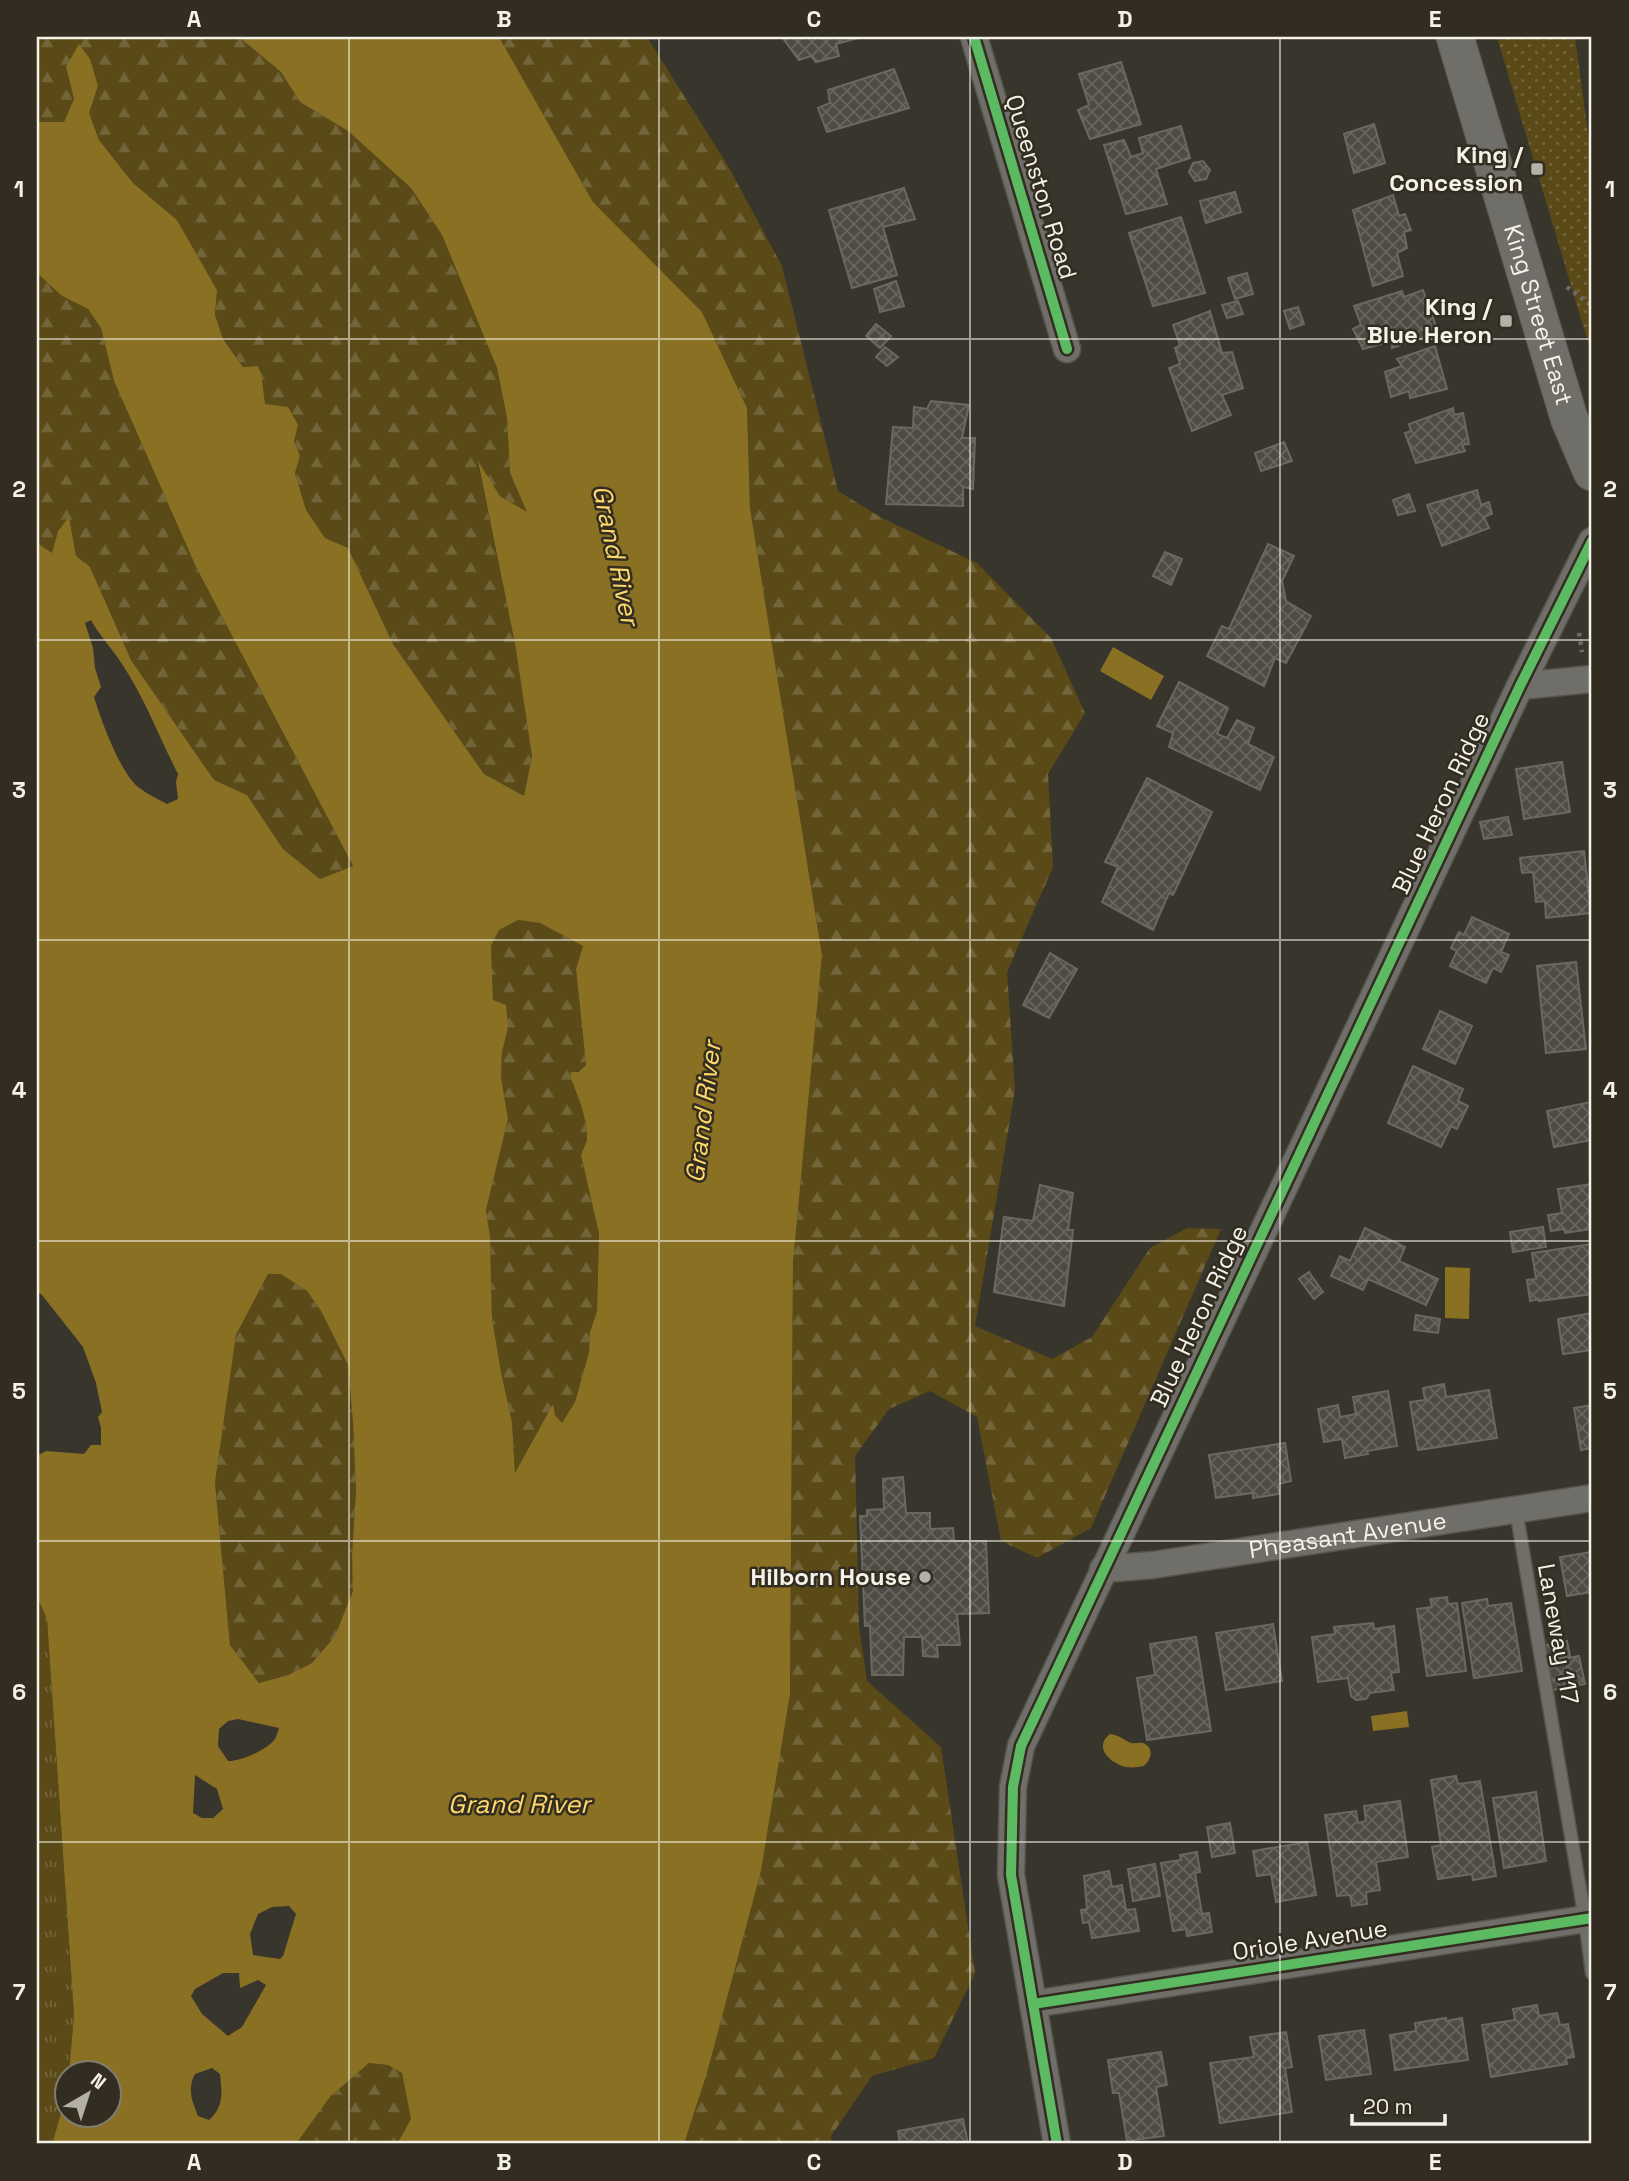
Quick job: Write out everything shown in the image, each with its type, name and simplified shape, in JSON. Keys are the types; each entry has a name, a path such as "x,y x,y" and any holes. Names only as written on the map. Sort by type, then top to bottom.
{"main road":[{"name":"King Street East","path":"1455,37 1569,418 1592,472"}],"street":[{"name":"Queenston Road","path":"974,37 1067,349"},
{"name":"Blue Heron Ridge","path":"1057,2144 1011,1875 1013,1787 1021,1746 1520,686 1592,541"},
{"path":"1520,686 1588,672"},
{"name":"Pheasant Avenue","path":"1103,1569 1153,1565 1592,1497"},
{"name":"Oriole Avenue","path":"1033,2004 1589,1919"}],"lane":[{"name":"Laneway 117","path":"1516,1510 1589,1919 1592,1973"}],"path":[{"path":"1567,287 1592,306"},
{"path":"1578,629 1588,672"}],"green space":[{"path":"37,37 239,37 281,72 300,102 348,131 411,188 442,235 497,368 507,418 510,473 528,513 500,496 478,463 515,644 532,756 524,796 484,774 393,644 348,548 325,538 306,510 295,473 300,456 294,441 265,404 262,378 243,367 223,339 215,315 217,290 177,220 133,183 99,140 89,113 98,86 66,67 74,99 64,123 37,122"},
{"path":"499,37 647,37 728,166 782,266 838,491 882,518 977,563 1051,638 1085,713 1048,774 1053,867 1007,972 1015,1090 975,1326 1052,1359 1092,1337 1150,1248 1187,1228 1221,1229 1091,1528 1037,1558 1001,1541 977,1417 930,1391 889,1409 855,1456 859,1627 867,1681 941,1747 975,1973 934,2058 872,2076 831,2136 832,2144 684,2144 707,2073 761,1871 790,1694 793,1263 822,955 750,508 747,408 702,312 593,202"},
{"path":"1497,37 1575,37 1592,163 1592,351 1589,346"},
{"path":"37,273 62,296 88,309 101,328 114,381 196,567 353,866 320,879 283,849 247,795 214,780 131,660 90,567 76,556 69,518 58,531 52,554 37,543"},
{"path":"518,920 540,923 583,946 576,969 586,1065 570,1076 586,1124 587,1140 581,1155 599,1234 597,1311 575,1402 562,1424 555,1415 553,1405 515,1474 512,1422 492,1318 490,1237 486,1210 508,1119 501,1077 502,1052 508,1028 493,1000 491,946 499,930"},
{"path":"268,1274 281,1274 307,1291 321,1311 348,1365 356,1490 352,1556 354,1591 335,1636 312,1663 288,1675 259,1683 230,1645 215,1483 236,1335"},
{"path":"37,1597 47,1619 74,2015 70,2058 52,2058 52,2128 57,2128 52,2144 37,2144"},
{"path":"369,2063 388,2065 402,2072 411,2119 397,2144 296,2144 330,2097"}],"water":[{"name":"Grand River","path":"239,37 499,37 593,202 702,312 747,408 750,508 822,955 793,1263 790,1694 761,1871 707,2073 684,2144 397,2144 411,2119 402,2073 388,2065 369,2063 330,2097 296,2144 52,2144 57,2128 122,2128 122,2058 70,2058 74,2015 47,1619 37,1597 37,1456 46,1451 84,1454 91,1445 101,1445 98,1417 102,1412 96,1383 83,1347 37,1292 37,543 52,553 58,531 69,517 76,556 90,567 131,660 214,780 247,795 283,849 320,879 353,866 196,567 114,381 101,328 88,309 62,296 37,273 37,122 64,122 74,99 66,67 79,44 90,59 98,86 89,113 99,140 133,183 177,220 217,290 215,315 223,339 243,367 258,366 265,404 288,407 298,425 294,441 300,456 295,473 306,510 325,538 348,548 393,644 484,774 524,796 532,756 515,644 478,461 500,496 527,512 510,473 507,418 497,368 442,235 411,188 348,131 300,102 281,72","holes":["91,620 137,688 178,774 178,799 167,804 138,787 118,758 94,697 101,687 85,623","518,920 540,923 583,946 576,969 586,1065 578,1072 571,1072 570,1076 586,1124 587,1140 581,1155 599,1234 597,1311 575,1402 562,1423 555,1415 553,1404 515,1473 512,1422 492,1318 490,1237 486,1210 508,1119 501,1077 502,1052 508,1028 506,1005 493,1000 491,946 499,930","268,1274 281,1274 307,1291 321,1311 348,1365 353,1423 356,1490 353,1591 335,1636 312,1663 288,1675 259,1683 230,1645 215,1483 236,1335","238,1719 279,1728 275,1739 260,1751 228,1761 218,1746 219,1729 228,1721","195,1775 217,1789 223,1809 213,1818 202,1818 193,1813","289,1906 296,1914 280,1959 253,1955 250,1934 258,1914 272,1907","223,1973 239,1973 240,1988 258,1980 266,1985 242,2027 228,2036 202,2014 191,1996 195,1989","212,2068 220,2074 221,2099 209,2120 198,2116 194,2105 191,2085 195,2074"]},
{"path":"1113,647 1164,676 1151,700 1100,671"},
{"path":"1445,1267 1470,1268 1469,1319 1445,1318"},
{"path":"1407,1711 1409,1727 1373,1731 1371,1716"},
{"path":"1110,1734 1131,1743 1147,1745 1151,1754 1144,1766 1126,1767 1109,1758 1103,1744"}],"building":[{"path":"782,37 862,37 836,44 839,56 816,62 811,56 799,60"},
{"path":"1121,62 1141,124 1090,139 1078,110 1089,105 1079,74"},
{"path":"894,69 909,108 827,132 818,108 830,103 828,90"},
{"path":"1374,124 1385,163 1354,173 1344,134"},
{"path":"1181,126 1190,158 1156,169 1167,204 1126,214 1104,145 1124,140 1131,157 1143,153 1139,138"},
{"path":"1203,161 1210,170 1206,179 1195,181 1189,172 1193,163"},
{"path":"904,188 915,219 883,227 897,275 852,288 829,210"},
{"path":"1235,192 1241,212 1206,223 1200,201"},
{"path":"1393,195 1399,216 1405,214 1411,230 1404,232 1407,248 1397,253 1403,276 1373,286 1353,210"},
{"path":"1181,217 1205,293 1153,306 1129,233"},
{"path":"1247,273 1253,294 1235,299 1228,278"},
{"path":"896,281 904,306 880,312 874,289"},
{"path":"1423,290 1438,332 1392,348 1393,341 1363,349 1353,329 1361,325 1354,306 1402,291 1404,297"},
{"path":"1238,301 1243,314 1227,318 1222,305"},
{"path":"1298,307 1304,324 1290,329 1284,311"},
{"path":"1210,311 1222,353 1232,352 1243,388 1222,395 1231,415 1192,431 1169,368 1180,364 1175,348 1180,345 1173,325"},
{"path":"876,324 891,336 880,348 866,336"},
{"path":"1435,346 1447,389 1410,398 1409,391 1391,397 1385,372 1402,366 1397,359"},
{"path":"885,347 898,357 887,366 876,357"},
{"path":"931,401 969,405 962,438 975,438 973,489 963,487 963,506 886,504 893,427 913,428 914,407 927,409"},
{"path":"1453,408 1454,415 1463,413 1469,444 1462,445 1465,451 1416,463 1405,433 1411,431 1409,424"},
{"path":"1284,442 1292,461 1261,471 1255,453"},
{"path":"1477,490 1481,505 1489,502 1492,514 1484,517 1489,528 1442,546 1427,505"},
{"path":"1409,494 1415,511 1398,515 1393,500"},
{"path":"1268,544 1294,556 1282,581 1286,601 1311,616 1286,663 1275,658 1264,686 1207,656 1222,626 1229,629"},
{"path":"1165,552 1182,559 1171,585 1153,576"},
{"path":"1179,682 1228,708 1217,734 1227,738 1237,720 1254,728 1248,744 1274,757 1260,790 1169,747 1173,733 1157,726"},
{"path":"1562,762 1570,812 1524,819 1516,769"},
{"path":"1147,778 1212,812 1173,895 1169,893 1153,930 1102,902 1118,867 1105,862"},
{"path":"1508,817 1512,835 1484,839 1480,822"},
{"path":"1584,851 1591,913 1546,918 1545,901 1536,902 1533,872 1522,873 1520,858"},
{"path":"1472,917 1509,934 1501,952 1509,955 1501,972 1493,968 1486,983 1450,966 1457,951 1451,948 1459,932 1464,935"},
{"path":"1050,953 1077,969 1049,1018 1023,1005"},
{"path":"1576,962 1586,1049 1546,1053 1537,966"},
{"path":"1440,1011 1472,1026 1455,1064 1423,1049"},
{"path":"1413,1066 1463,1089 1458,1101 1468,1106 1457,1129 1451,1126 1441,1147 1388,1123"},
{"path":"1591,1102 1592,1140 1554,1147 1547,1111"},
{"path":"1592,1184 1592,1229 1565,1233 1564,1229 1551,1231 1548,1215 1562,1213 1558,1189"},
{"path":"1040,1185 1073,1193 1068,1230 1073,1230 1064,1306 994,1292 1004,1217 1033,1221"},
{"path":"1543,1227 1546,1247 1513,1252 1510,1232"},
{"path":"1365,1228 1405,1247 1399,1261 1438,1279 1426,1305 1368,1279 1363,1290 1331,1276 1340,1256 1350,1261"},
{"path":"1592,1244 1592,1294 1530,1301 1527,1280 1536,1279 1532,1253"},
{"path":"1309,1272 1323,1292 1314,1299 1299,1279"},
{"path":"1592,1313 1592,1350 1563,1354 1558,1319"},
{"path":"1416,1315 1440,1319 1438,1333 1414,1330"},
{"path":"1444,1384 1446,1397 1489,1390 1497,1438 1418,1450 1410,1402 1425,1400 1423,1388"},
{"path":"1388,1391 1397,1446 1345,1458 1342,1439 1324,1442 1318,1409 1338,1405 1340,1417 1356,1414 1353,1397"},
{"path":"1592,1405 1592,1448 1581,1450 1574,1408"},
{"path":"1285,1443 1291,1481 1278,1484 1279,1494 1253,1498 1253,1493 1216,1498 1209,1455"},
{"name":"Hilborn House","path":"903,1477 906,1513 930,1513 930,1529 953,1528 954,1541 986,1541 989,1613 957,1614 960,1645 937,1645 938,1657 923,1656 922,1637 904,1637 903,1675 872,1675 870,1626 865,1626 860,1516 867,1516 867,1510 884,1509 883,1479"},
{"path":"1592,1552 1592,1592 1567,1596 1560,1557"},
{"path":"1447,1597 1448,1604 1457,1603 1466,1671 1427,1676 1417,1609 1432,1607 1430,1599"},
{"path":"1487,1599 1488,1606 1511,1603 1522,1671 1474,1678 1462,1603"},
{"path":"1373,1623 1374,1629 1394,1626 1399,1672 1391,1673 1394,1690 1370,1693 1366,1699 1356,1700 1351,1696 1348,1678 1318,1682 1312,1637 1335,1634 1334,1627"},
{"path":"1273,1624 1282,1681 1226,1690 1216,1633"},
{"path":"1196,1637 1211,1731 1147,1740 1137,1678 1155,1675 1150,1644"},
{"path":"1567,1641 1570,1656 1543,1661 1540,1646"},
{"path":"1579,1656 1585,1684 1547,1691 1542,1663"},
{"path":"1456,1776 1458,1784 1480,1781 1496,1876 1473,1880 1472,1874 1438,1879 1432,1847 1441,1845 1431,1780"},
{"path":"1536,1792 1546,1861 1504,1868 1493,1798"},
{"path":"1400,1801 1408,1857 1376,1862 1380,1890 1366,1892 1367,1904 1352,1906 1350,1895 1337,1896 1325,1815 1356,1811 1358,1823 1366,1821 1364,1806"},
{"path":"1230,1823 1235,1853 1212,1857 1207,1827"},
{"path":"1307,1842 1316,1895 1276,1902 1271,1874 1257,1876 1253,1851"},
{"path":"1197,1852 1200,1872 1195,1873 1202,1914 1209,1913 1212,1932 1187,1936 1186,1929 1173,1931 1161,1863 1181,1860 1180,1855"},
{"path":"1155,1864 1160,1896 1133,1901 1128,1869"},
{"path":"1109,1871 1112,1887 1122,1885 1126,1910 1135,1909 1139,1931 1092,1938 1089,1922 1083,1923 1081,1910 1087,1909 1084,1876"},
{"path":"1537,2005 1539,2016 1557,2013 1560,2025 1568,2024 1574,2057 1566,2058 1567,2064 1491,2077 1482,2025 1515,2020 1513,2009"},
{"path":"1446,2018 1446,2021 1462,2018 1468,2060 1395,2070 1390,2035 1416,2031 1415,2023"},
{"path":"1364,2030 1371,2074 1326,2080 1319,2036"},
{"path":"1286,2032 1292,2067 1285,2068 1292,2112 1220,2123 1210,2063 1254,2057 1250,2037"},
{"path":"1161,2052 1167,2085 1156,2087 1164,2136 1127,2141 1119,2093 1113,2093 1108,2060"},
{"path":"963,2119 968,2144 900,2144 898,2131"}],"cycle path":[{"path":"974,37 1067,349"},
{"path":"1057,2144 1011,1875 1013,1787 1021,1746 1520,686 1592,541"},
{"path":"1033,2004 1592,1918"}],"place":[{"name":"King / Concession","path":"1537,169"},
{"name":"King / Blue Heron","path":"1506,321"},
{"name":"Hilborn House","path":"925,1577"}]}
